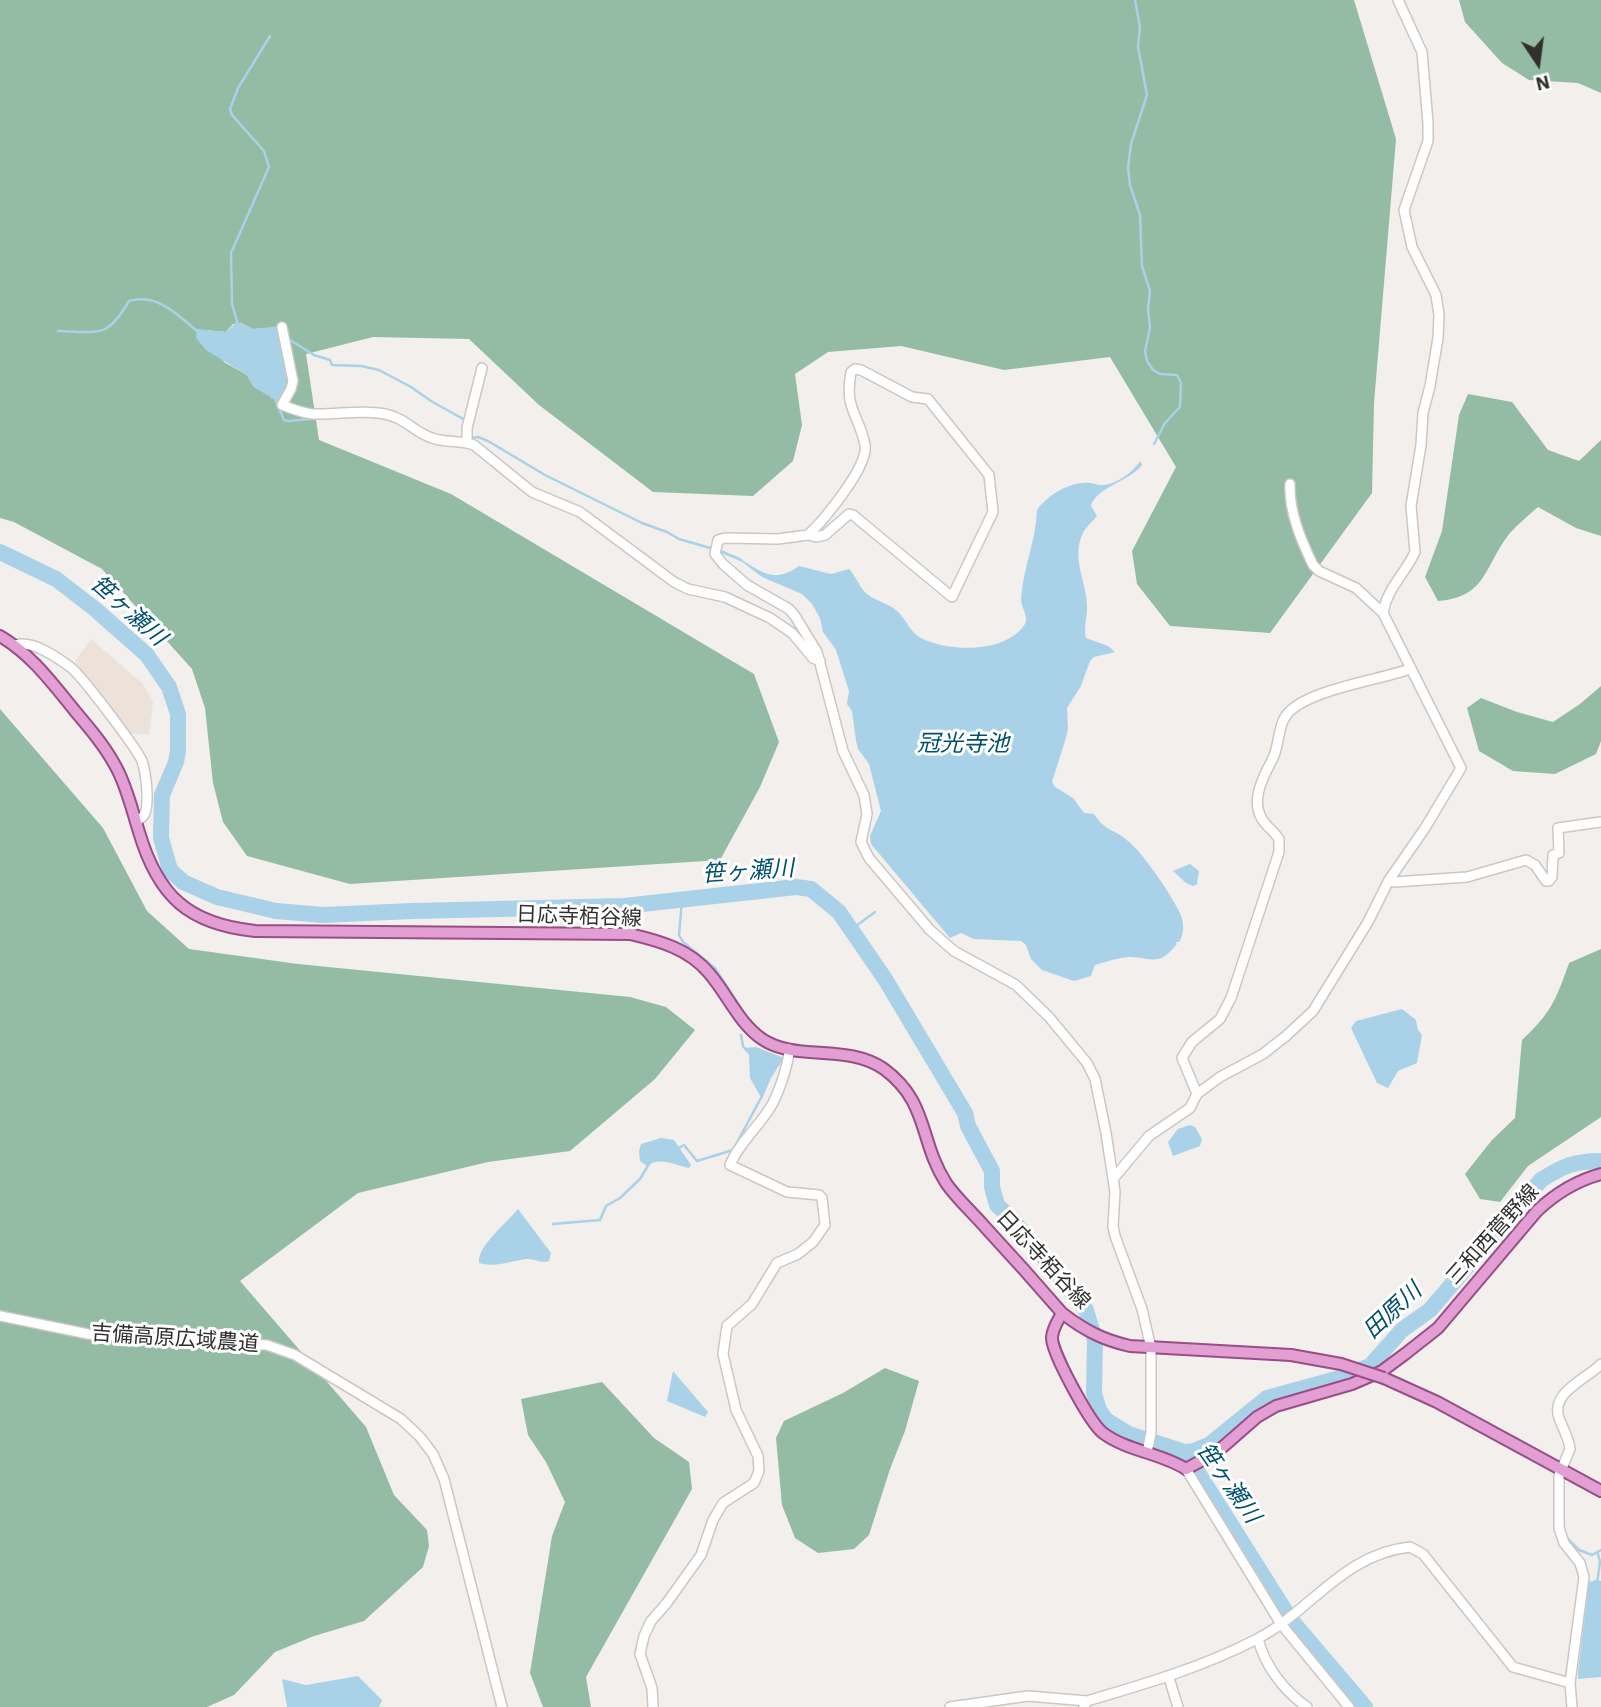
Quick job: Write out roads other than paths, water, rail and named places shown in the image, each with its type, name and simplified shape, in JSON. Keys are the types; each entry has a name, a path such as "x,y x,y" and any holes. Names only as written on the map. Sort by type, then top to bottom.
{"main road":[{"name":"日応寺栢谷線","path":"0,636 34,662 100,741 122,779 156,877 185,909 228,928 255,931 630,934 678,948 709,972 746,1026 765,1041 789,1049 862,1058 893,1077 915,1103 933,1157 947,1185 1062,1313 1083,1330 1106,1341 1130,1346 1291,1355 1341,1364 1384,1378 1437,1402 1601,1490"},
{"name":"三和西菅野線","path":"1191,1467 1217,1452 1257,1417 1276,1406 1352,1384 1382,1371 1438,1328 1552,1196 1572,1184 1601,1174"},
{"path":"1062,1313 1055,1325 1053,1342 1083,1408 1094,1425 1112,1438 1191,1467"}],"street":[{"path":"1383,613 1394,582 1415,552 1411,506 1421,445 1423,413 1438,338 1439,316 1436,295 1412,247 1404,210 1428,141 1428,123 1422,52 1398,0"},
{"path":"282,327 293,381 282,405 312,414 362,411 390,415 406,421 429,438 462,441 505,469 532,492 580,512 674,582 688,589 725,597 770,618 792,633 813,657 820,661"},
{"path":"462,441 482,368"},
{"path":"808,535 827,517 864,459 865,446 848,398 850,372 855,369 912,397 928,399 989,475 992,512 952,597 849,514 825,535 778,539 725,538 718,540 715,554 747,585 789,609 802,626 820,661 846,761 864,795 867,814 866,826 861,835 863,849 930,930 954,951 1016,985 1049,1017 1074,1045 1095,1079 1113,1179 1115,1236 1142,1309 1151,1348 1151,1433 1147,1450"},
{"path":"1113,1179 1149,1136 1190,1108 1197,1094 1220,1077 1263,1054 1313,1011 1368,922 1389,880 1461,768 1383,613 1356,588 1319,571 1313,565 1294,517 1290,484"},
{"path":"15,645 31,645 71,667 137,751 146,778 146,809 144,816 136,822"},
{"path":"1197,1094 1182,1058 1192,1042 1220,1019 1231,998 1279,852 1279,839 1262,820 1257,807 1258,792 1277,751 1285,717 1297,705 1329,691 1410,669"},
{"path":"1389,880 1467,877 1526,860 1535,865 1546,881 1549,881 1552,877 1553,855 1559,853 1558,828 1601,822"},
{"path":"653,1707 652,1688 640,1654 644,1636 651,1621 701,1555 713,1520 723,1503 754,1483 759,1471 758,1456 736,1410 723,1354 727,1326 752,1304 778,1263 813,1242 825,1225 822,1198 819,1195 787,1192 730,1165 737,1151 771,1108 787,1064 789,1049"},
{"name":"吉備高原広域農道","path":"0,1316 88,1334 267,1345 295,1355 401,1419 433,1454 444,1479 502,1707"},
{"path":"1572,1707 1570,1683 1584,1577 1580,1563 1564,1543 1559,1528 1559,1482 1570,1450 1559,1417 1560,1401 1566,1391 1601,1364"},
{"path":"1191,1467 1282,1622 1349,1707"},
{"path":"950,1707 1028,1696 1085,1704 1169,1678 1258,1639 1341,1574 1383,1553 1410,1547 1423,1554 1513,1667 1570,1683"},
{"path":"1258,1639 1265,1663 1298,1701 1307,1707"},
{"path":"1169,1678 1178,1707"}],"water":[{"path":"237,322 254,329 279,326 287,381 286,389 277,401 254,387 247,375 206,350 196,338 197,329 226,332"},
{"name":"冠光寺池","path":"1140,461 1142,465 1137,471 1106,489 1094,500 1091,506 1097,516 1084,531 1080,542 1079,560 1087,605 1086,638 1108,646 1115,652 1094,657 1090,661 1081,686 1067,708 1068,729 1052,782 1055,787 1073,798 1084,813 1094,814 1141,854 1175,903 1182,919 1183,931 1179,942 1175,942 1177,944 1160,959 1128,957 1111,960 1095,965 1091,976 1074,981 1042,970 1031,959 1026,945 1021,941 974,939 961,933 950,938 871,844 870,836 881,811 869,764 858,749 852,711 847,704 849,691 836,650 823,632 820,618 812,604 802,594 762,577 732,554 758,570 773,575 781,575 799,566 831,574 849,569 867,594 896,610 921,638 932,643 961,648 991,645 1005,641 1025,624 1022,588 1037,510 1041,505 1057,492 1070,486 1085,483 1105,485 1117,481"},
{"path":"1190,864 1199,871 1197,884 1193,886 1173,871"},
{"path":"1402,1009 1416,1020 1422,1035 1417,1063 1398,1071 1388,1088 1377,1083 1351,1028 1356,1021"},
{"path":"756,1047 784,1058 762,1099 750,1078 749,1055 744,1048"},
{"path":"1190,1125 1195,1127 1202,1139 1200,1146 1173,1156 1168,1142 1178,1129"},
{"path":"661,1138 674,1140 691,1165 689,1168 662,1161 647,1166 640,1161 641,1144"},
{"path":"518,1209 551,1253 549,1261 526,1259 497,1264 479,1263 488,1242"},
{"path":"673,1371 708,1412 705,1417 667,1401"},
{"path":"1601,1581 1601,1677 1578,1679 1589,1582"},
{"path":"358,1676 382,1700 379,1707 287,1707 282,1679 306,1685"}],"waterway":[{"path":"1135,0 1140,27 1138,47 1147,95 1131,144 1128,168 1130,185 1140,215 1142,266 1150,291 1150,328 1145,351 1153,370 1160,374 1177,375 1181,383 1180,407 1165,423 1154,444"},
{"path":"238,325 232,304 231,253 269,167 264,151 232,115 230,109 238,88 270,36"},
{"path":"58,331 101,331 114,322 129,301 139,299 158,302 197,331"},
{"path":"287,338 314,355 330,360 332,365 379,370 465,420 464,423"},
{"path":"275,399 284,420 320,418"},
{"path":"470,438 478,437 488,441 545,475 642,523 679,539 710,548"},
{"path":"718,550 741,560"},
{"name":"笹ヶ瀬川","path":"0,552 56,579 95,609 147,655 169,687 178,714 178,751 162,795 161,838 170,870 183,882 217,897 276,911 323,915 624,906 796,887 811,889 839,912 885,979 965,1113 968,1126 992,1171 992,1187 997,1205 1013,1220 1086,1310 1095,1340 1094,1393 1099,1410 1106,1420 1129,1434 1185,1452 1291,1620 1365,1707"},
{"path":"682,900 679,935 683,942 715,968 746,1016"},
{"path":"852,929 875,912"},
{"path":"741,1035 747,1051"},
{"path":"679,1148 684,1145 697,1161 733,1150 762,1096"},
{"name":"田原川","path":"1185,1452 1209,1445 1267,1398 1340,1378 1370,1366 1402,1330 1430,1310 1541,1180 1569,1165 1601,1161"},
{"path":"553,1224 600,1220 606,1206 620,1198 640,1179 650,1162"},
{"path":"1567,1538 1579,1550 1592,1555 1601,1550"},
{"path":"1597,1584 1600,1562 1598,1554"}]}
